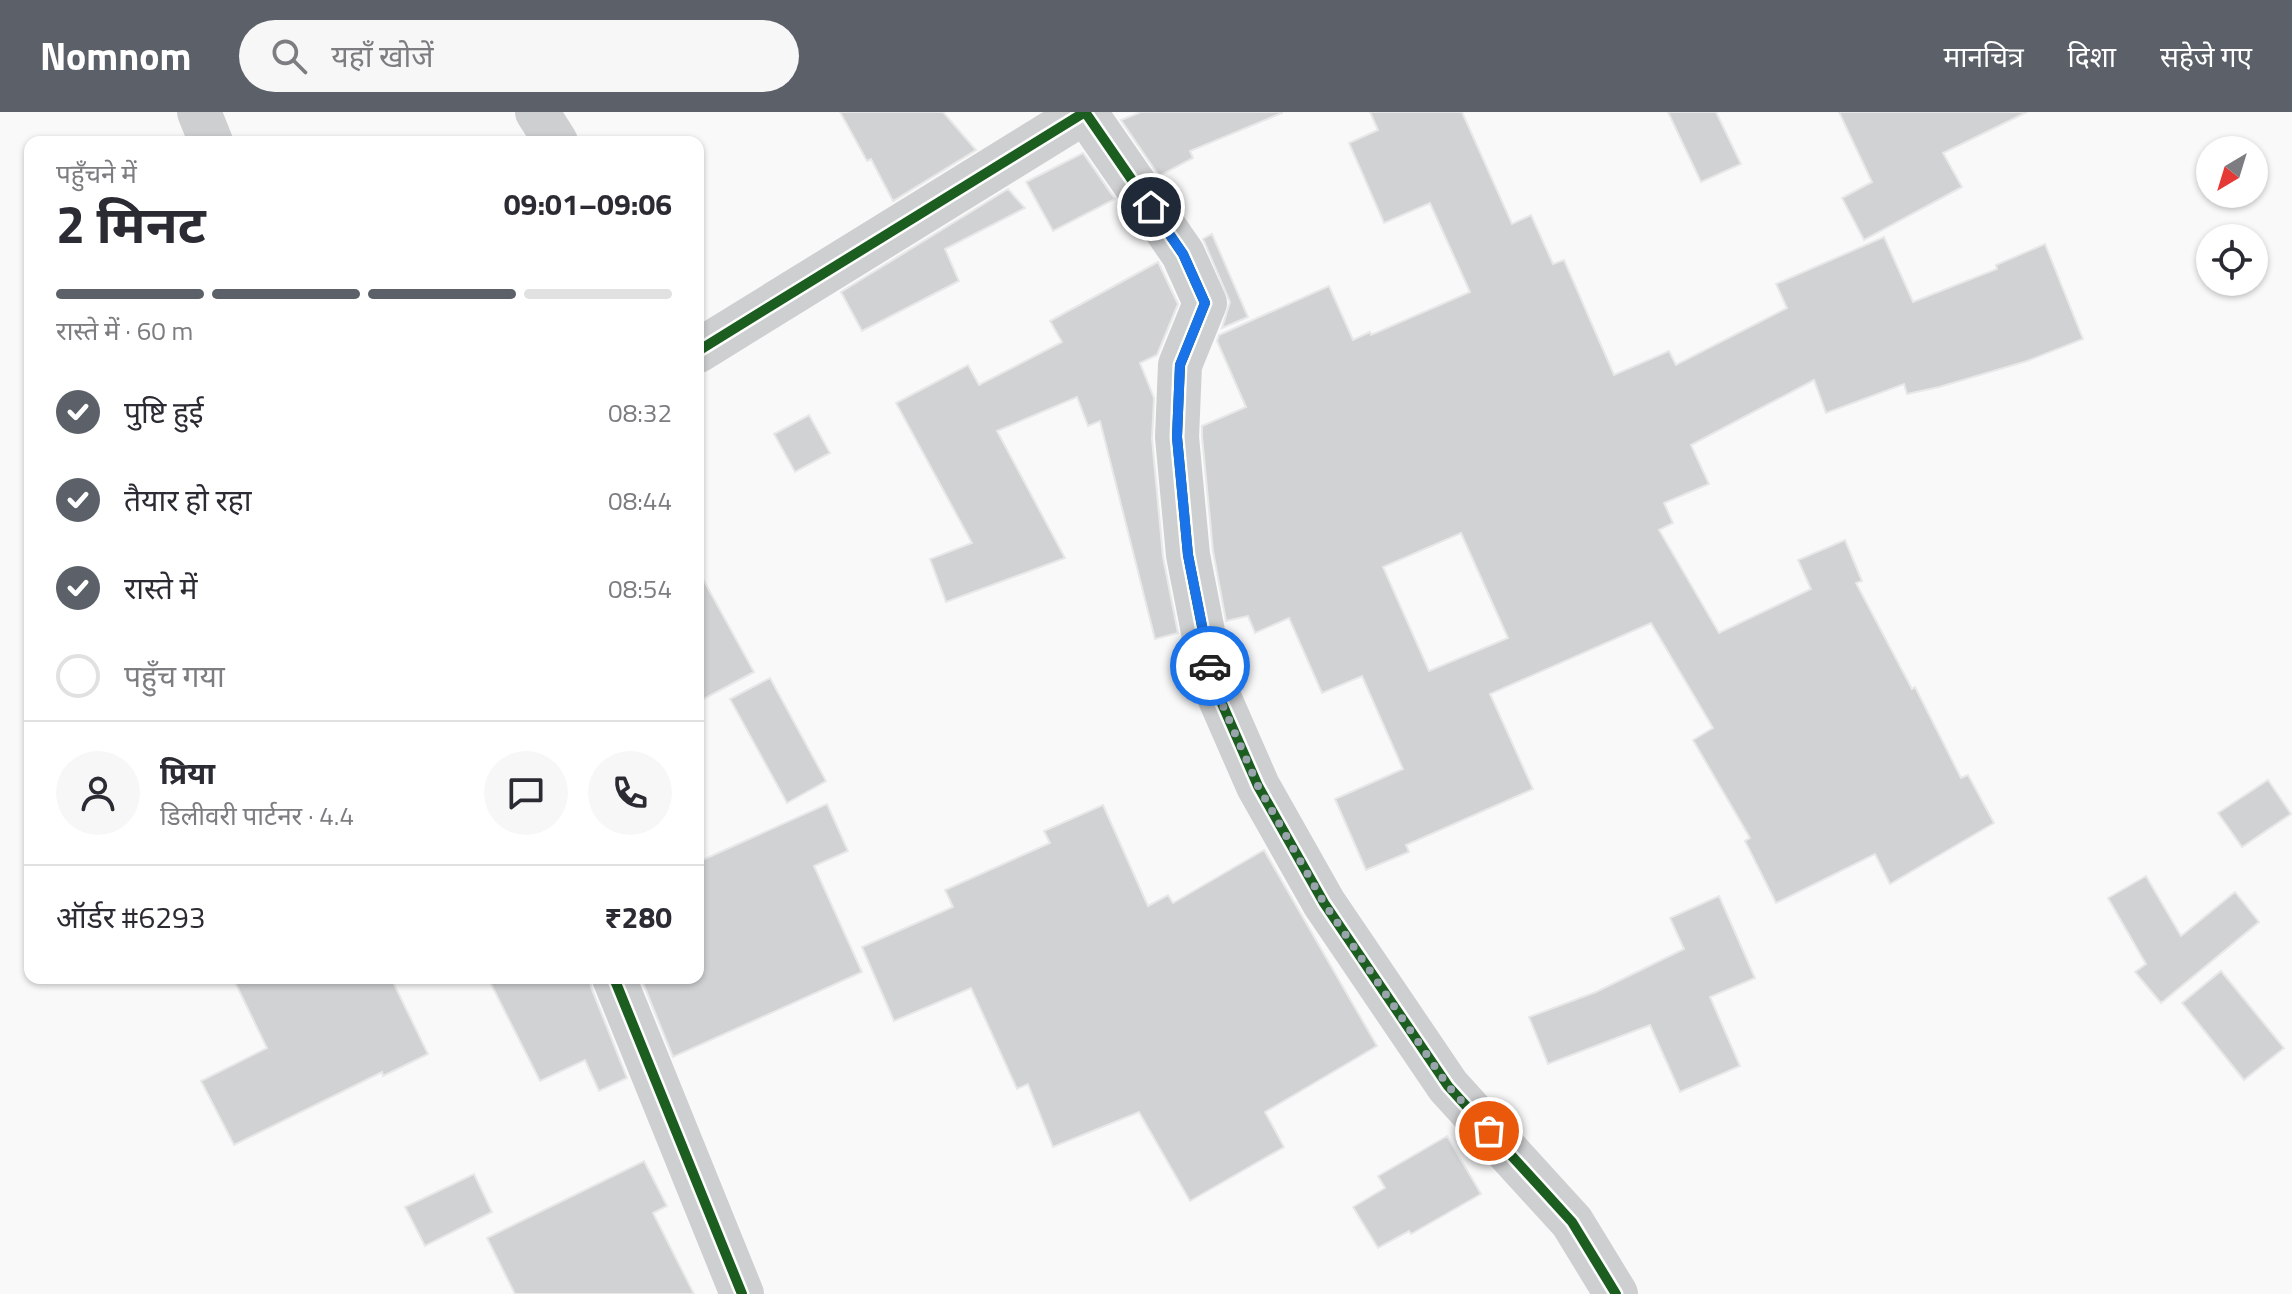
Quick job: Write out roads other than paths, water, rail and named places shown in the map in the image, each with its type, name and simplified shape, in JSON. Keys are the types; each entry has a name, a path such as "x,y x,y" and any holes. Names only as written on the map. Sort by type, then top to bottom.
{"street":[{"path":"199,112 209,136"},
{"path":"537,112 552,136"},
{"path":"704,347 1085,112 1183,254 1205,303 1180,365 1177,437 1188,555 1213,683 1258,786 1324,903 1448,1086 1572,1222 1616,1294"},
{"path":"616,984 742,1294"}]}
